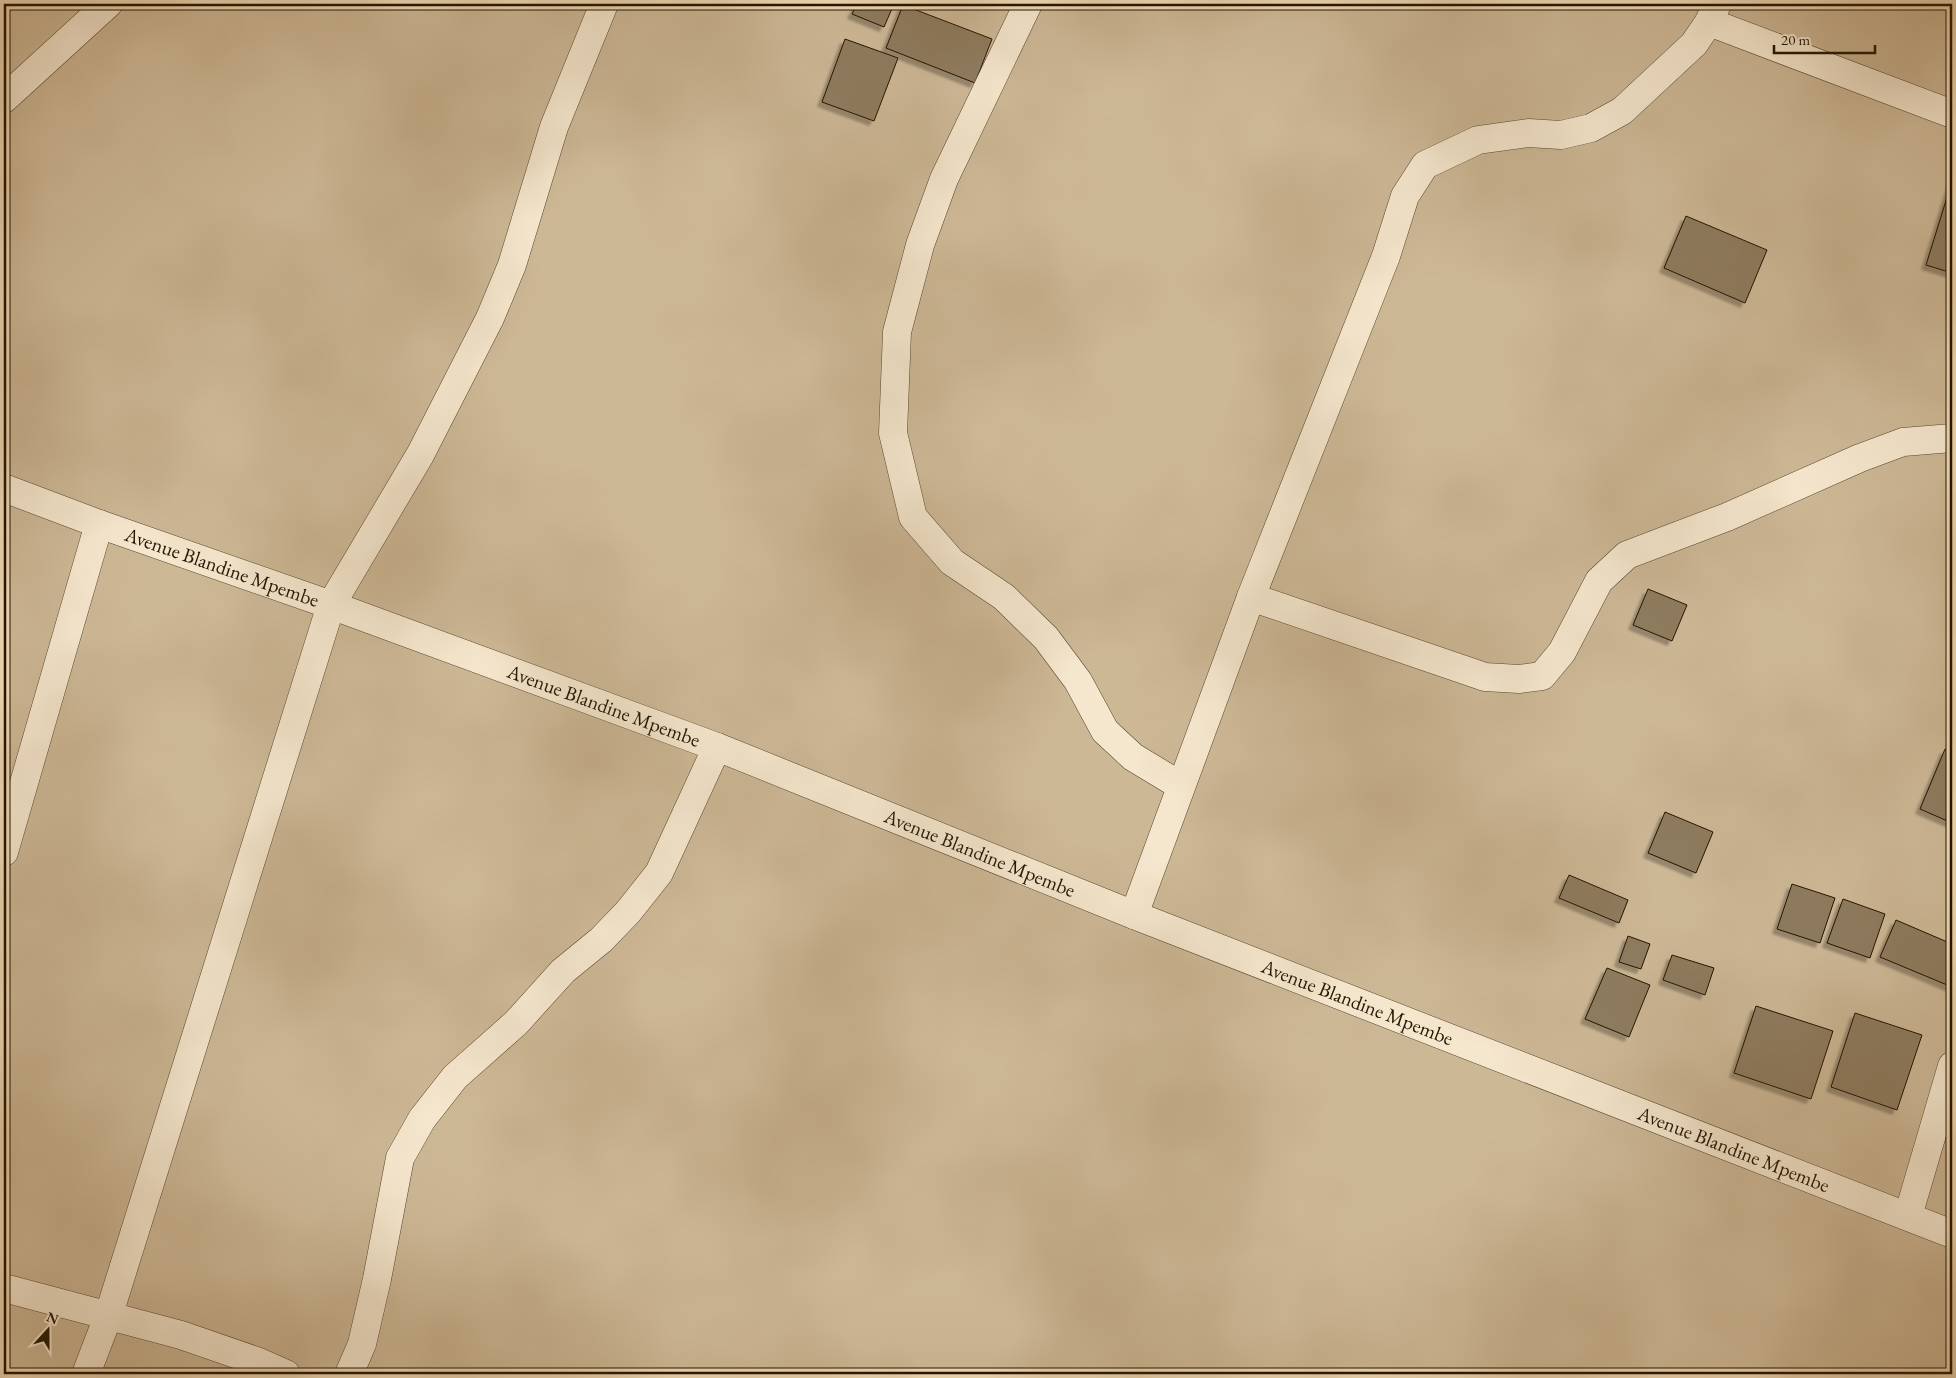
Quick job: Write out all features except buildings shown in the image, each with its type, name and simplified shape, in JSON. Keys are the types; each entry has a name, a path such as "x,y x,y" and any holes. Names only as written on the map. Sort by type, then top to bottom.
{"street":[{"path":"4,99 108,4"},
{"path":"86,1374 109,1314 331,605 420,455 490,318 512,265 554,127 604,4"},
{"path":"1028,4 944,179 920,245 897,332 893,433 913,517 952,562 1004,596 1046,638 1078,681 1105,731 1133,757 1181,786"},
{"path":"1134,914 1251,596 1386,256 1405,196 1424,165 1478,140 1528,133 1561,135 1591,128 1622,111 1694,44 1713,13 1952,114"},
{"path":"1251,596 1485,677 1519,679 1542,676 1562,652 1599,581 1627,555 1727,517 1860,458 1903,442 1952,438"},
{"name":"Avenue Blandine Mpembe","path":"4,488 99,524 331,605 717,747 1134,914 1952,1234"},
{"path":"4,852 99,524"},
{"path":"349,1374 362,1344 377,1279 400,1158 422,1119 455,1077 516,1023 563,971 601,940 628,912 659,873 717,747"},
{"path":"1908,1216 1952,1066"},
{"path":"4,1288 39,1299 109,1314 251,1359 286,1374"}],"shaded area":[{"path":"4,4 1952,4 1952,1374 4,1374"}]}
